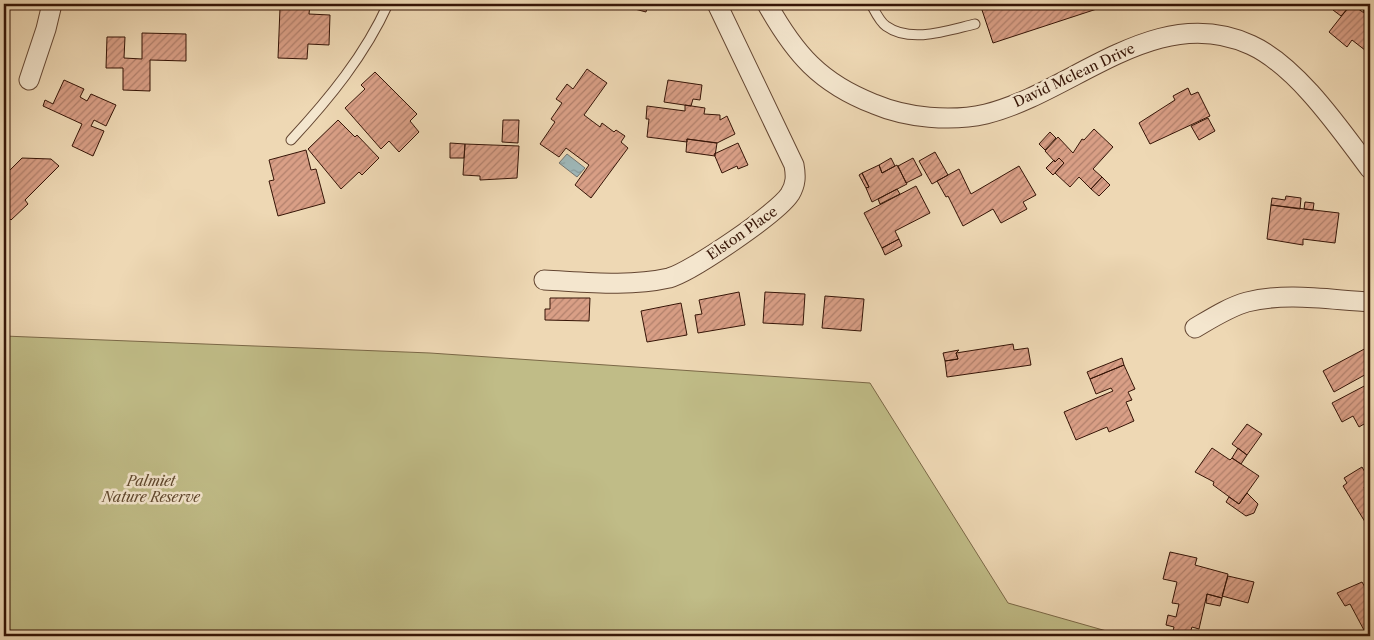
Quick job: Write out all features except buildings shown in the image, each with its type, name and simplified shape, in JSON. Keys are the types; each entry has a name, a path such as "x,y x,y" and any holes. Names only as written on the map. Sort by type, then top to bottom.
{"street":[{"path":"29,80 52,4"},
{"name":"Elston Place","path":"544,280 618,282 656,280 677,275 775,211 791,192 796,182 794,165 716,4"},
{"name":"David Mclean Drive","path":"767,4 794,47 812,67 856,97 885,109 911,115 959,117 985,114 1048,90 1131,48 1164,36 1189,33 1220,36 1250,44 1286,68 1335,122 1370,169"},
{"path":"1196,328 1234,307 1265,299 1308,298 1370,302"}],"lane":[{"path":"292,140 323,106 348,72 370,39 388,4"},
{"path":"871,4 886,26 902,34 918,35 975,24"}],"green space":[{"name":"Palmiet Nature Reserve","path":"4,336 430,353 870,383 1008,603 1124,636 4,636"}],"water":[{"path":"567,154 585,168 577,177 559,163"}]}
